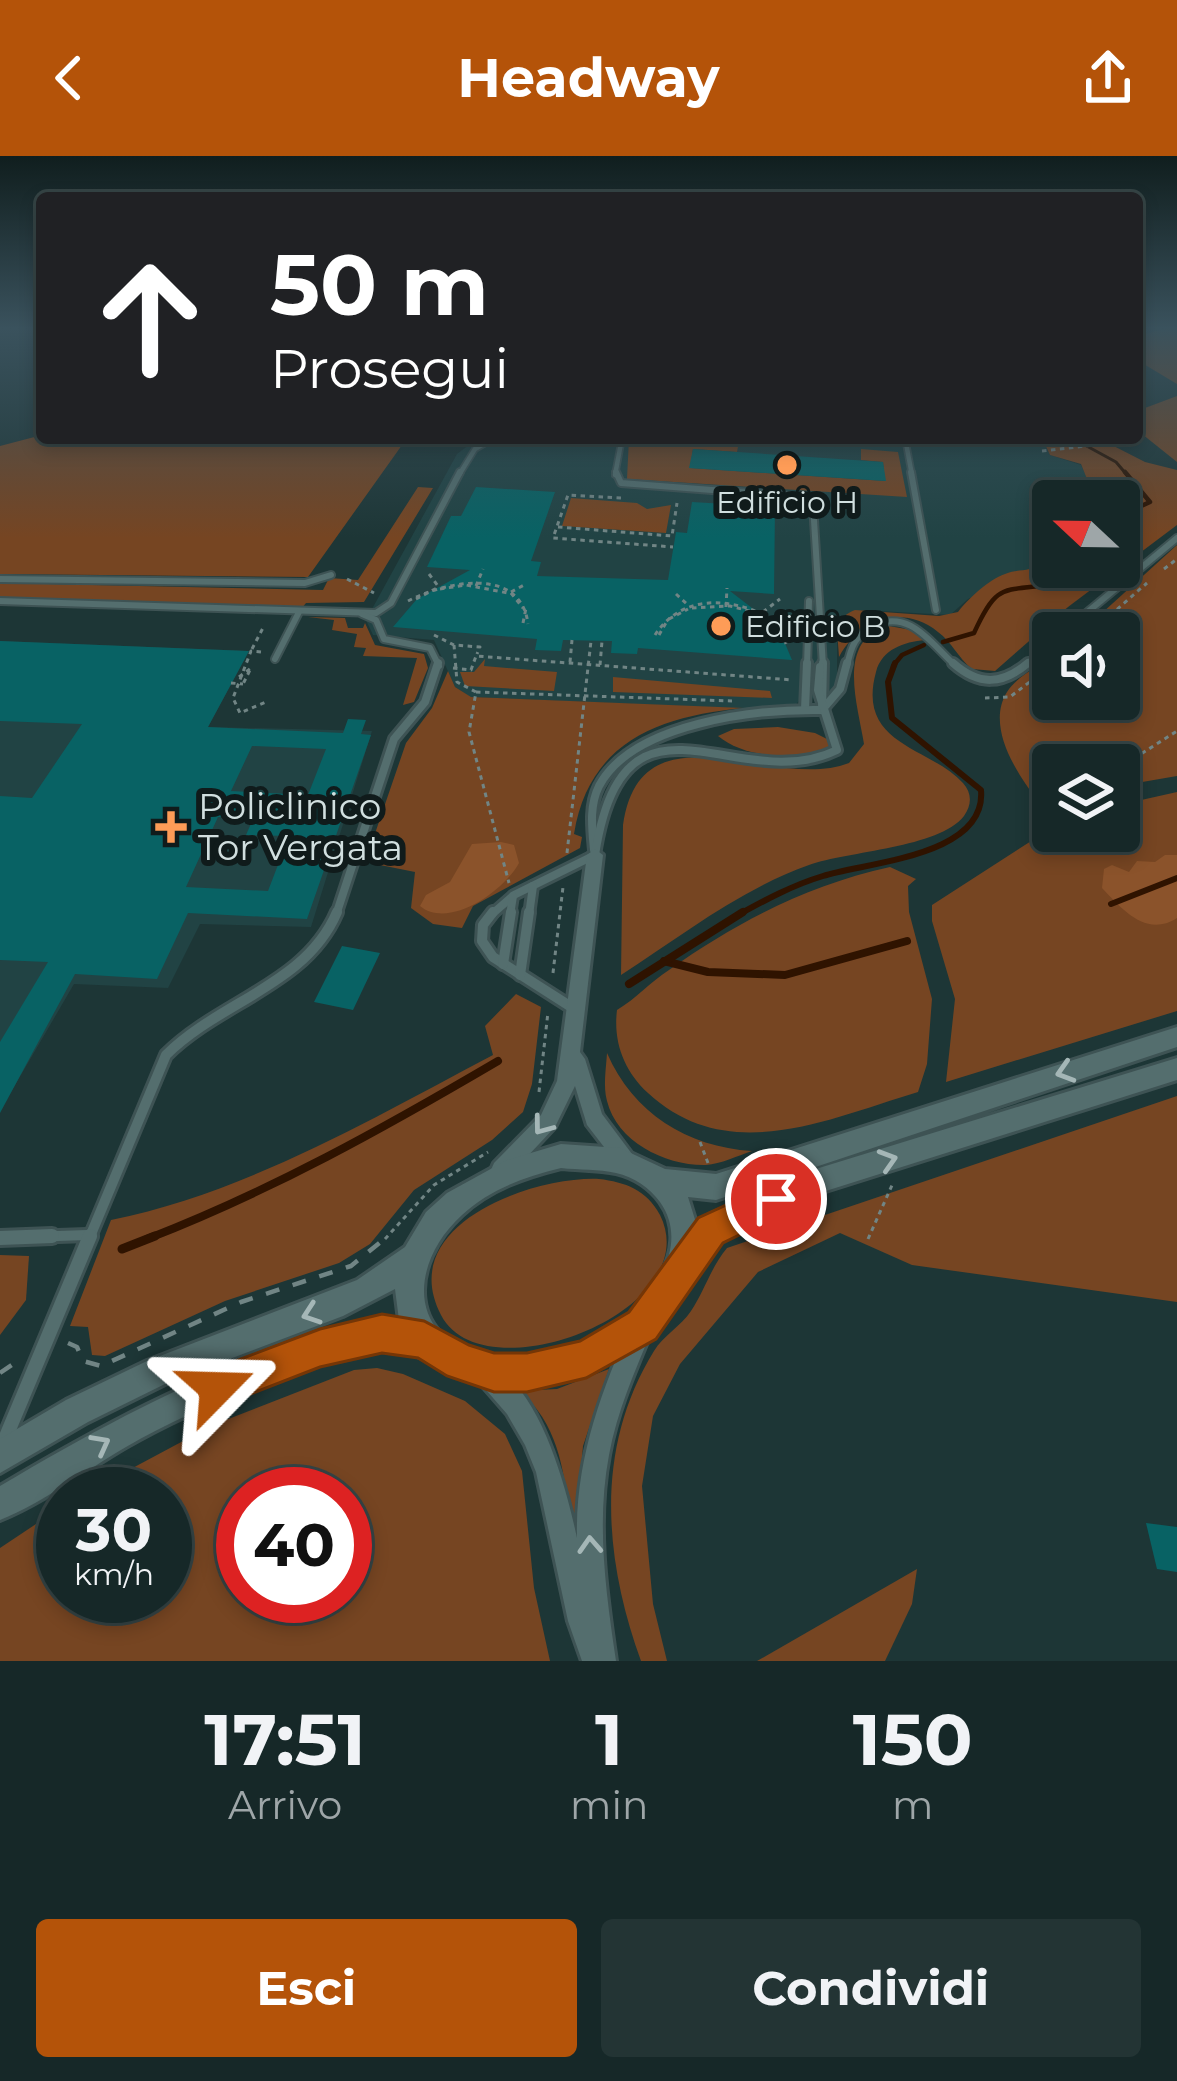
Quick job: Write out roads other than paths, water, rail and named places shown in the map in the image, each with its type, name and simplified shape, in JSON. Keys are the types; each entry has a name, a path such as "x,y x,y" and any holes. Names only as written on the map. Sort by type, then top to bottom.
{"street":[{"path":"0,1454 164,1369 358,1297 413,1258 440,1217 485,1184 548,1120 567,1082 595,855"},
{"path":"485,1184 561,1156 597,1157 645,1173 716,1187 1177,1037"},
{"path":"574,1052 594,1119 677,1200 686,1226 682,1273"},
{"path":"599,1661 589,1533 592,1462 605,1407 643,1325 711,1231 806,1185 1177,1070"},
{"path":"413,1258 410,1304 424,1340"},
{"path":"0,1504 106,1441 258,1370 362,1336 396,1334 424,1340 449,1357 483,1370 527,1372 575,1363 614,1346 643,1325"},
{"path":"483,1370 516,1402 544,1450 554,1477 569,1582 599,1661"}],"lane":[{"path":"0,602 362,614 388,607 465,463 484,444"},
{"path":"621,444 615,476 634,485 789,496 812,502 806,709"},
{"path":"905,444 936,610"},
{"path":"1087,612 1177,538"},
{"path":"0,579 305,583 331,574"},
{"path":"595,855 606,798 617,778 658,752 699,746 780,762 818,760 838,745 822,710 823,660 811,601"},
{"path":"277,656 299,612"},
{"path":"0,1454 87,1235 172,1047 300,965 333,925 394,740 425,702 439,665 430,648 384,639 376,620 362,614"},
{"path":"822,710 840,689 857,637 878,624 898,622 924,630 953,666 987,681 1008,677 1032,657"},
{"path":"595,855 588,820 592,796 605,775 636,748 699,722 822,710"},
{"path":"579,1012 503,964 484,948 481,935 493,908 595,855"},
{"path":"520,975 533,886"},
{"path":"503,964 515,895"},
{"path":"0,1238 87,1235"}],"waterway":[{"path":"1083,444 1116,462 1127,475"},
{"path":"1125,472 1132,480"},
{"path":"1140,490 1150,502 1140,507"},
{"path":"943,642 974,633 989,605 1004,592 1032,587"},
{"path":"895,664 924,645"},
{"path":"740,914 812,880 946,843 978,812 981,790 892,718 888,682 895,664"},
{"path":"1111,904 1177,878"},
{"path":"665,961 740,914"},
{"path":"665,961 708,972 785,975 907,941"},
{"path":"629,984 665,961"},
{"path":"147,1239 326,1157 498,1061"},
{"path":"122,1249 155,1236"}],"place":[{"name":"Edificio H","path":"787,465"},
{"name":"Edificio B","path":"721,626"},
{"name":"Policlinico Tor Vergata","path":"171,827"}]}
